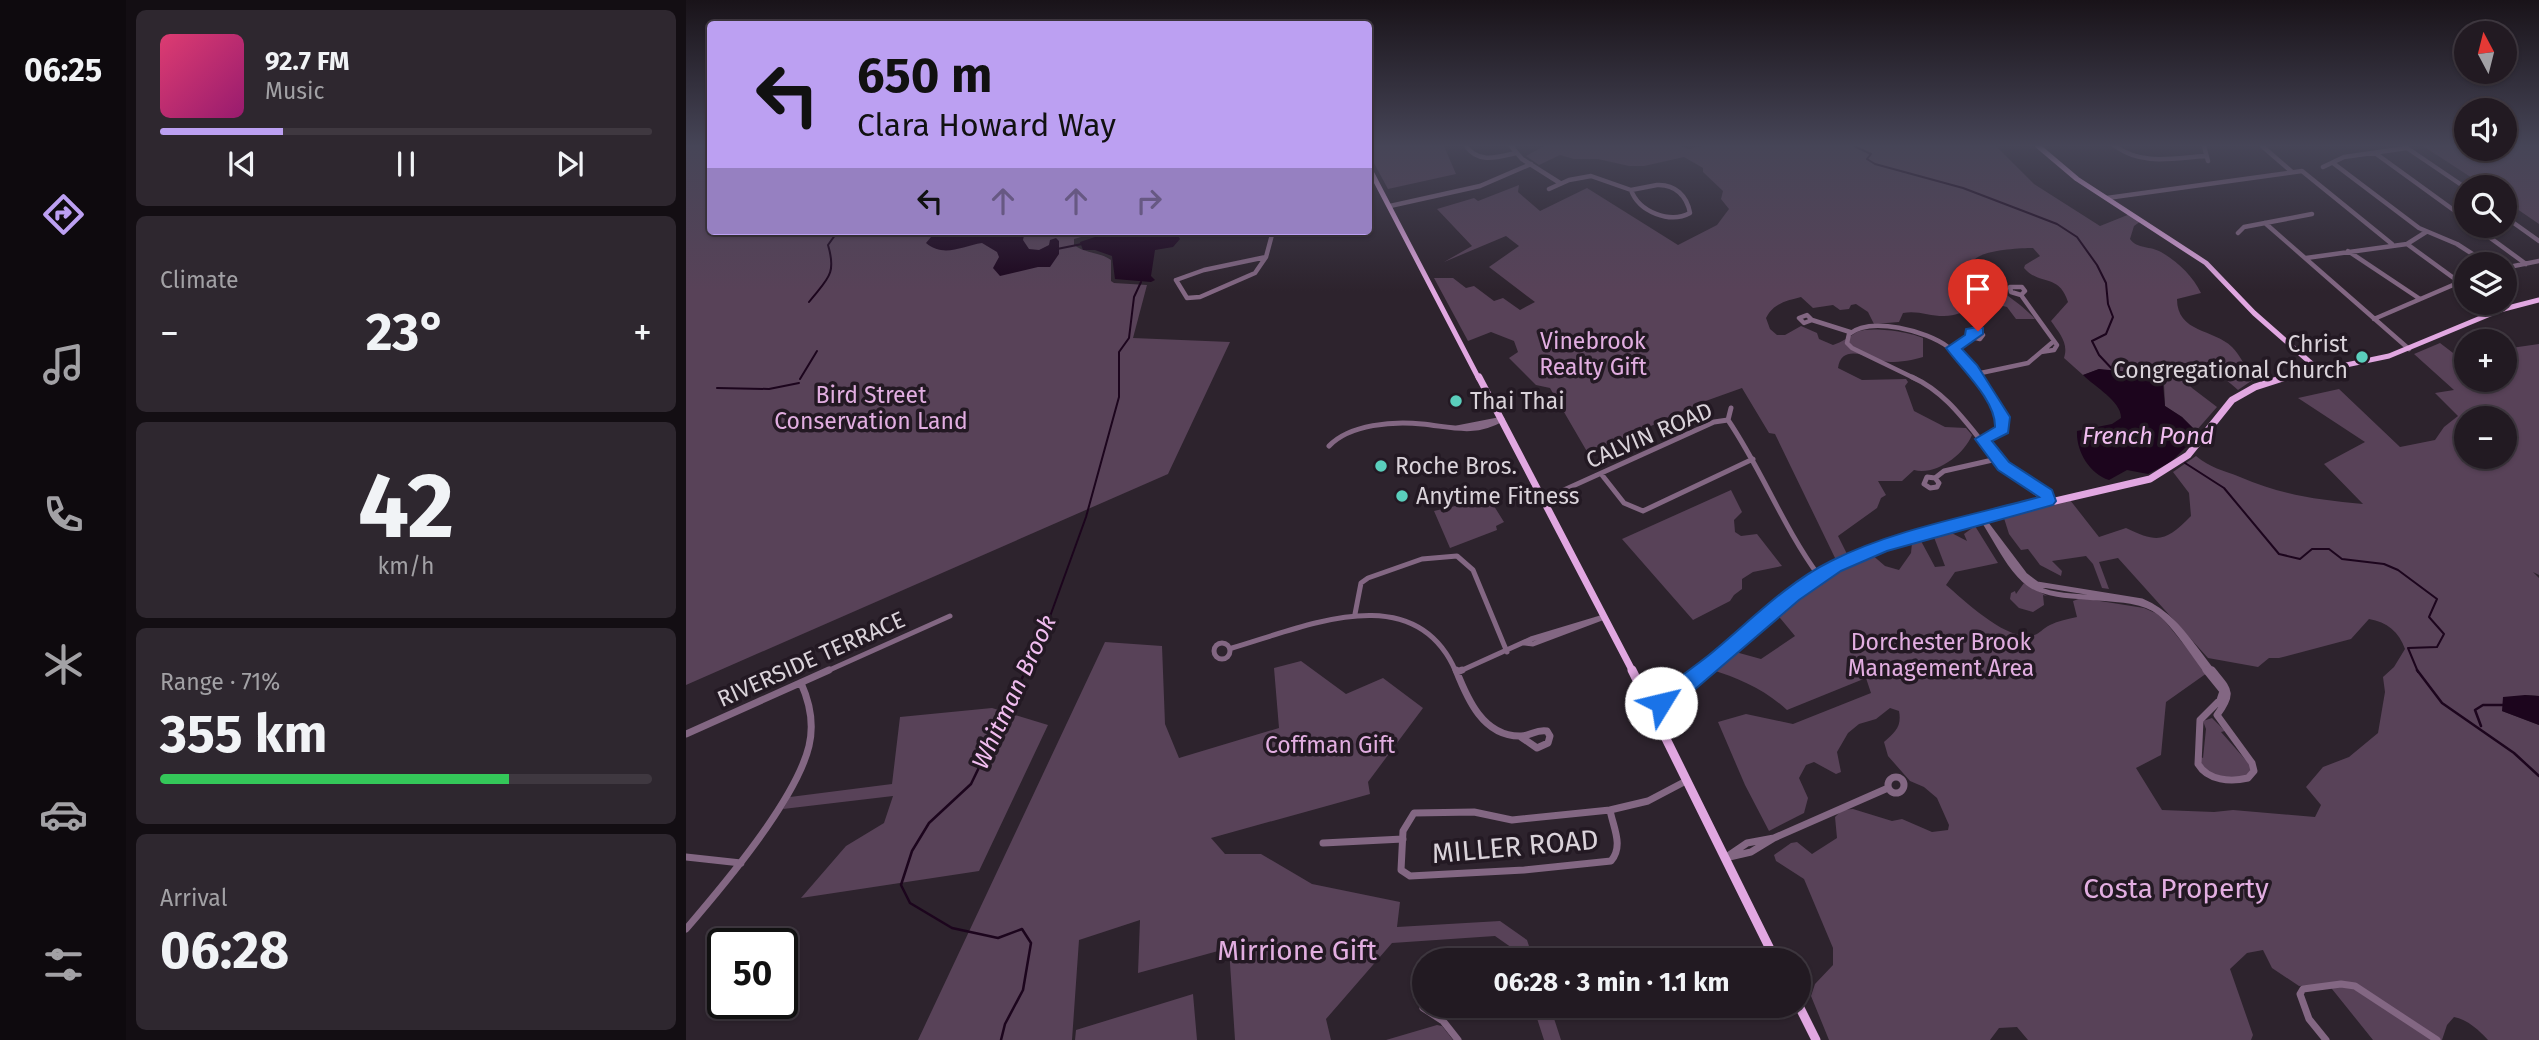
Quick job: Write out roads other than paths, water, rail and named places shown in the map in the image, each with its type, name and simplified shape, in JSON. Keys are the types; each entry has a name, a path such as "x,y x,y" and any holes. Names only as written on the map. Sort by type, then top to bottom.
{"main road":[{"path":"1384,195 1651,707 1770,948"},
{"path":"2102,195 2200,258 2254,313 2320,371"},
{"path":"2517,306 2539,300"},
{"path":"1651,707 1686,685 1819,576 1873,549 2048,501 2142,481 2165,472 2196,448 2233,399 2250,390 2378,359 2409,349 2488,315"},
{"path":"1805,1018 1816,1040"}],"street":[{"path":"1390,206 1445,195"},
{"path":"1448,195 1452,202"},
{"path":"1633,195 1634,199 1664,218 1678,219 1690,213 1689,206 1679,195"},
{"path":"2107,198 2132,195"},
{"path":"2331,195 2392,244"},
{"path":"2376,195 2426,232 2469,252"},
{"path":"2432,195 2454,210"},
{"path":"2238,233 2244,227 2312,214"},
{"path":"2265,223 2409,349"},
{"path":"2517,225 2539,241"},
{"path":"2305,258 2407,244 2426,232"},
{"path":"1266,257 1204,270 1176,280 1187,298 1200,297 1255,272 1266,257 1272,235"},
{"path":"2490,238 2526,264"},
{"path":"2407,244 2454,278"},
{"path":"2348,251 2420,299"},
{"path":"2517,266 2539,261"},
{"path":"2374,319 2454,285"},
{"path":"1976,374 2028,363 2041,352 2057,348 2021,295"},
{"path":"1812,320 1850,332 1869,327 1908,330 1928,335 1953,348 1976,374 2004,422 1999,433 1983,439"},
{"path":"1850,332 1847,343 1854,352 1896,368 1927,385 1957,408 1997,459 2048,501"},
{"path":"1953,348 1972,337"},
{"path":"1731,408 1728,420 1753,459 1793,542 1819,576"},
{"path":"1329,446 1343,434 1373,428 1413,424 1474,430 1502,419"},
{"name":"CALVIN ROAD","path":"1544,499 1714,422 1728,420"},
{"path":"1602,475 1630,508 1643,511 1753,459"},
{"path":"1935,478 1944,471 1997,459"},
{"path":"1982,518 2025,578 2048,589 2148,602 2168,615 2228,690 2229,699 2217,712 2217,717"},
{"path":"1355,614 1361,583 1373,573 1429,559 1455,556 1465,559 1473,570 1507,652"},
{"path":"2099,596 2141,604 2164,617 2222,689 2222,699 2206,714 2199,723 2196,758 2198,767 2216,778 2250,777 2254,771 2253,765 2217,717 2206,714"},
{"path":"1231,648 1355,614 1395,617 1421,626 1444,647 1457,672 1462,690 1476,714 1498,730 1521,737 1537,748 1548,743 1550,736 1547,731 1539,729 1521,737"},
{"name":"RIVERSIDE TERRACE","path":"686,734 950,616"},
{"path":"1457,672 1525,643 1533,644 1604,617"},
{"path":"686,929 741,863 774,816 805,759 811,732 808,702 801,683"},
{"path":"1610,810 1648,801 1686,781"},
{"path":"1725,858 1742,846 1764,837 1774,838 1888,788"},
{"name":"MILLER ROAD","path":"1610,810 1618,854 1611,861 1410,876 1401,870 1403,839 1410,816 1474,812 1513,820 1610,810"},
{"name":"MILLER ROAD","path":"1323,843 1403,839"},
{"path":"686,857 741,863"},
{"path":"2326,1040 2317,1031 2300,994 2303,989 2342,984 2359,987 2437,1040"},
{"path":"1438,1018 1458,1040"}],"water":[{"path":"933,235 1024,235 1023,240 1029,249 1039,250 1056,238 1059,241 1059,254 1050,267 1038,267 1000,276 993,268 999,257 997,252 982,243 953,250 940,250 926,243"},
{"path":"1101,235 1167,235 1178,236 1180,239 1173,247 1155,250 1151,276 1155,280 1151,282 1115,279 1112,256 1095,250 1083,250 1080,242"},
{"name":"French Pond","path":"2099,369 2162,375 2165,406 2182,417 2196,431 2196,437 2171,462 2148,474 2127,470 2109,480 2102,477 2085,460 2077,439 2077,431 2112,424 2121,418 2113,401 2083,375"},
{"path":"2539,696 2539,725 2502,711 2503,697"}],"waterway":[{"path":"1980,195 2057,224 2077,237 2106,283 2108,304 2113,317 2106,334 2092,341 2099,355 2114,371"},
{"path":"809,302 829,276 831,255 828,245 835,235"},
{"path":"1057,249 1082,244"},
{"name":"Whitman Brook","path":"1025,672 1044,633 1086,517 1119,397 1119,352 1129,338 1134,297 1141,282"},
{"path":"800,379 817,351"},
{"path":"717,388 769,389 799,383"},
{"path":"2185,463 2224,488 2279,554 2300,559 2312,549 2329,549 2342,559 2384,564 2398,570 2437,599 2429,617 2444,634 2437,647 2408,648 2417,670"},
{"name":"Whitman Brook","path":"1001,1040 1005,1024 1023,990 1031,943 1022,929 998,938 952,928 910,903 901,885 912,851 929,823 971,784 1026,670"},
{"path":"2417,670 2442,703 2514,753 2539,776"},
{"path":"2481,726 2475,710 2483,705 2503,705"}],"place":[{"name":"Christ Congregational Church","path":"2362,357"},
{"name":"Thai Thai","path":"1456,401"},
{"name":"Roche Bros.","path":"1381,466"},
{"name":"Anytime Fitness","path":"1402,496"}],"park label":[{"name":"Vinebrook Realty Gift","path":"1593,354"},
{"name":"Bird Street Conservation Land","path":"871,408"},
{"name":"Dorchester Brook Management Area","path":"1941,655"},
{"name":"Coffman Gift","path":"1330,745"},
{"name":"Costa Property","path":"2176,888"},
{"name":"Mirrione Gift","path":"1297,950"}]}
